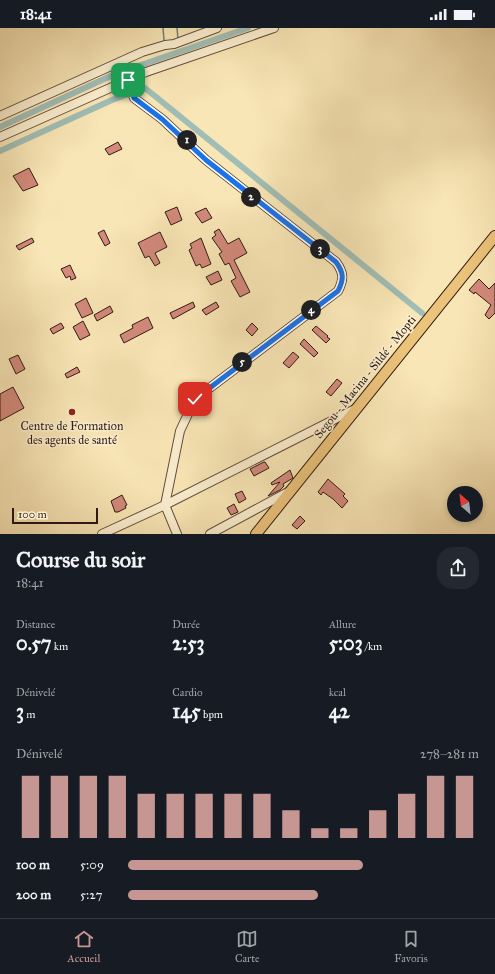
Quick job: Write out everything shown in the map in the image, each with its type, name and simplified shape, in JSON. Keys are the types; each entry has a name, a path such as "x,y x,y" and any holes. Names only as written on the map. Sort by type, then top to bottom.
{"main road":[{"name":"Segou - Macina - Sildé - Mopti","path":"256,534 293,490 355,409 495,236"}],"street":[{"path":"0,116 142,52 165,45 174,44 217,28"},
{"path":"0,137 129,83 274,28"},
{"path":"129,83 134,98 162,119 225,175 336,262 343,271 343,280 338,291 195,399 180,431 165,505 176,534"},
{"path":"102,534 165,505 355,409"},
{"path":"210,534 222,532 293,490"}],"building":[{"path":"118,142 122,149 109,155 105,149"},
{"path":"29,168 38,185 23,191 13,176"},
{"path":"177,207 182,220 171,225 165,212"},
{"path":"206,208 212,218 202,223 195,213"},
{"path":"219,229 228,244 239,238 247,253 234,260 250,292 240,297 231,281 236,278 229,263 225,265 219,254 222,252 212,238 216,235 214,232"},
{"path":"104,230 110,243 105,246 98,233"},
{"path":"160,232 167,247 155,253 160,263 155,266 149,256 145,258 138,243"},
{"path":"32,238 34,242 19,250 16,246"},
{"path":"201,238 211,264 202,268 200,264 196,266 189,250 192,248 190,244"},
{"path":"70,265 76,278 71,280 70,276 66,278 61,269"},
{"path":"218,271 222,280 211,285 206,277"},
{"path":"479,279 489,289 495,283 495,313 489,319 485,315 491,305 475,292 474,294 469,290"},
{"path":"86,298 93,313 82,318 75,304"},
{"path":"193,302 195,307 173,319 170,313"},
{"path":"216,302 219,307 206,315 202,310"},
{"path":"110,306 113,312 97,321 94,315"},
{"path":"148,317 153,328 124,343 120,335 133,328 132,325"},
{"path":"83,321 90,335 80,340 73,327"},
{"path":"61,323 64,328 53,334 50,329"},
{"path":"252,323 258,329 252,336 246,330"},
{"path":"316,326 330,339 326,343 312,330"},
{"path":"304,339 318,353 314,357 300,344"},
{"path":"293,352 299,357 289,368 283,363"},
{"path":"18,355 25,369 16,374 9,359"},
{"path":"77,367 80,372 67,378 65,374"},
{"path":"337,379 342,383 331,396 326,392"},
{"path":"13,387 24,408 0,421 0,394"},
{"path":"264,462 269,468 254,476 250,469"},
{"path":"290,470 293,478 283,484 284,486 280,490 268,496 280,482 272,485 271,483"},
{"path":"328,479 345,494 343,496 348,501 342,508 323,492 321,495 318,492"},
{"path":"242,491 246,499 239,503 235,494"},
{"path":"122,495 127,505 125,506 126,508 115,512 111,501"},
{"path":"234,504 238,512 231,515 227,508"},
{"path":"300,516 305,521 297,529 292,525"}],"waterway":[{"path":"163,28 164,40"},
{"path":"177,28 178,39"},
{"path":"0,127 115,74 248,28"},
{"path":"0,151 112,100 145,88 422,313"}],"place":[{"name":"Centre de Formation des agents de santé","path":"72,412"}],"route":[{"path":"128,80 134,98 162,119 190,143 206,160 249,195 336,262 343,271 343,280 338,291 195,399"}]}
